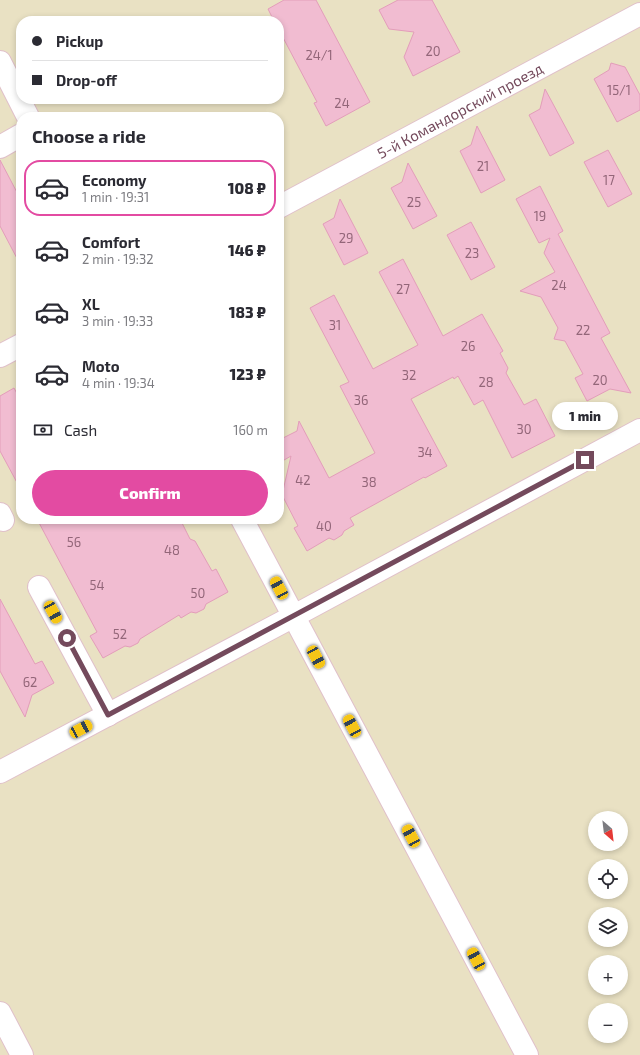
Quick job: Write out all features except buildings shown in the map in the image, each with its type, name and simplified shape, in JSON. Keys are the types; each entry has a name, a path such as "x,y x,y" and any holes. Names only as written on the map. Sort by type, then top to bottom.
{"street":[{"name":"5-й Командорский проезд","path":"284,204 640,14"},
{"path":"0,62 16,93"},
{"path":"0,146 16,138"},
{"path":"0,356 16,348"},
{"path":"0,772 640,430"},
{"path":"245,524 527,1055"},
{"path":"39,587 108,715"},
{"path":"0,1014 22,1055"}],"shaded area":[{"path":"0,0 640,0 640,1055 0,1055"}],"route":[{"path":"67,638 108,715 585,460"}]}
